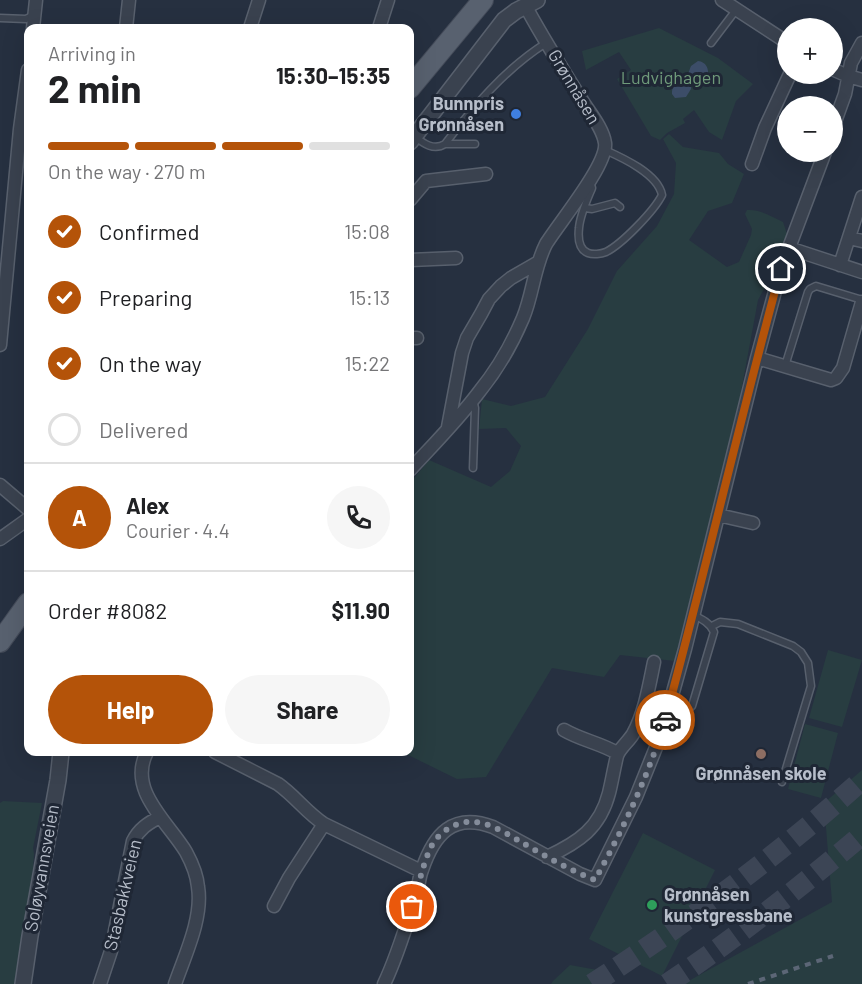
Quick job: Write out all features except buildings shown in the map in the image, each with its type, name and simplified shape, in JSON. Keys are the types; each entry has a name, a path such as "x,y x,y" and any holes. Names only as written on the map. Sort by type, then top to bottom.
{"main road":[{"path":"414,82 465,0"},
{"path":"414,83 483,0"},
{"path":"0,642 24,609"}],"street":[{"path":"33,24 36,0"},
{"path":"126,24 129,0"},
{"path":"251,24 260,0"},
{"path":"379,24 388,0"},
{"path":"722,0 740,5 777,34"},
{"path":"414,136 504,20 531,3"},
{"name":"Grønnåsen","path":"531,3 546,43 598,128 605,142 605,150"},
{"path":"843,100 851,63 862,43"},
{"path":"843,74 862,80"},
{"path":"752,164 765,128 785,84"},
{"path":"0,345 24,100"},
{"path":"414,466 473,400 499,365 524,316 537,263 546,245 601,161 605,150"},
{"path":"384,984 417,890 421,871 433,845 440,835 461,822 473,821 493,827 595,880 636,797 661,735 781,269 821,162"},
{"path":"414,195 426,181 486,174"},
{"path":"840,265 862,197"},
{"path":"849,238 862,241"},
{"path":"789,248 862,272"},
{"path":"414,260 456,258"},
{"path":"448,429 462,353 467,338 489,300 501,286 537,263"},
{"path":"757,358 831,380 836,378 843,368 862,301"},
{"path":"0,485 24,505"},
{"path":"718,515 753,524"},
{"path":"0,539 24,522"},
{"path":"547,857 576,842 600,817 609,795 617,753 633,735 640,718 654,662"},
{"path":"564,730 573,736 607,747 617,753"},
{"name":"Soløyvannsveien","path":"23,984 61,756"},
{"path":"145,756 142,762 141,779 160,817 186,852 199,887 200,902 197,919 175,984"},
{"path":"224,756 278,784 324,824 421,871"},
{"name":"Stasbakkveien","path":"100,984 111,951 133,841 142,828 160,817"},
{"path":"274,906 324,824"}],"lane":[{"path":"711,43 740,5"},
{"path":"0,18 26,19 34,14"},
{"path":"414,140 433,148 440,148 497,83 546,43"},
{"path":"445,144 475,144"},
{"path":"590,179 591,188 579,225 580,246 589,254 596,254 606,252 627,237 657,204 662,195 660,187 651,177 622,157 605,150"},
{"path":"585,208 592,209 615,203 620,207"},
{"path":"784,366 810,288 816,286 862,301"},
{"path":"473,400 475,408 473,468"},
{"path":"668,708 681,712 692,706 714,632 712,626 693,615"},
{"path":"712,626 720,622 738,624 793,646 801,652 808,663 811,686 782,782"}],"green space":[{"name":"Ludvighagen","path":"659,28 718,58 753,84 736,101 722,140 709,132 694,110 683,119 685,123 667,133 660,140 651,136 617,79 631,70 619,52 586,70 582,51"},
{"path":"669,134 683,147 719,153 728,164 744,174 732,203 708,211 689,240 727,267 739,262 751,235 752,229 745,214 747,210 761,212 783,222 787,234 775,269 758,300 738,408 675,661 620,655 604,677 552,668 486,777 457,779 410,756 414,756 414,478 429,460 491,487 510,471 521,446 506,428 479,429 482,399 511,406 545,397 588,329 617,271 657,226 674,194 676,163 663,139"},
{"path":"828,650 862,660 842,727 809,718"},
{"path":"805,724 838,733 821,798 788,789"},
{"path":"862,770 862,984 683,984 832,902 824,803"},
{"path":"3,801 42,803 33,848 33,870 20,948 17,984 0,984 0,803"},
{"name":"Grønnåsen kunstgressbane","path":"643,833 715,870 662,976 589,939"},
{"path":"570,965 603,971 607,984 551,984"}],"water":[{"path":"698,61 706,66 708,76 691,84 686,97 675,98 672,94 673,88 684,80 691,66"}],"tunnel":[{"path":"592,984 663,937 731,887 862,780"},
{"path":"667,984 766,912 862,835"}],"railway":[{"path":"748,984 833,956"}],"way so far":[{"path":"412,907 421,871 433,845 440,835 461,822 473,821 493,827 595,880 636,797 665,720"}],"place":[{"name":"Bunnpris Grønnåsen","path":"516,114"},
{"name":"Grønnåsen skole","path":"761,754"},
{"name":"Grønnåsen kunstgressbane","path":"652,905"}],"route":[{"path":"665,720 781,269"}]}
